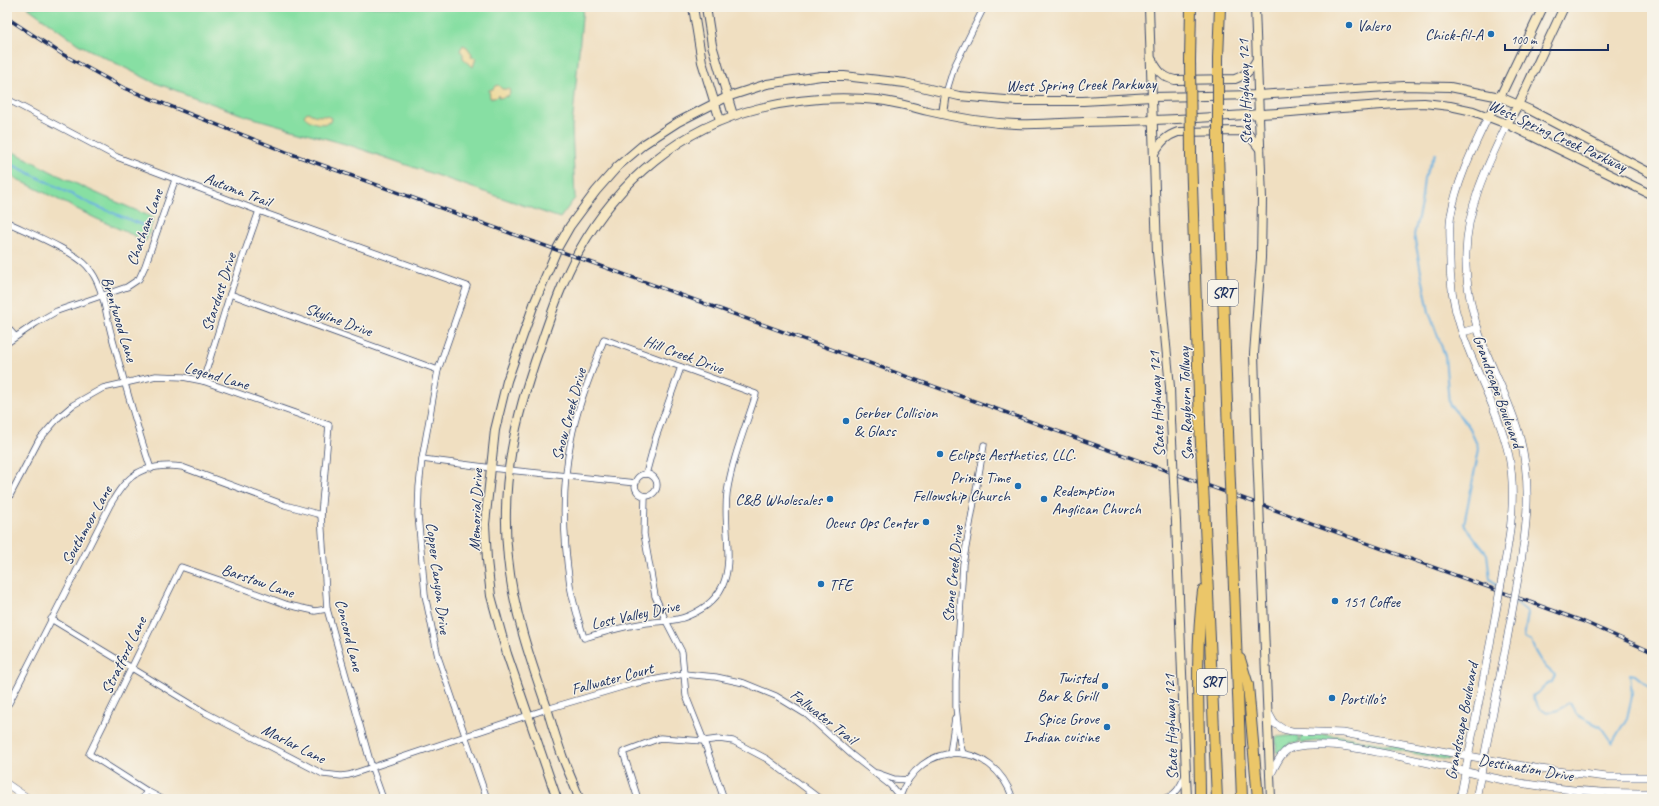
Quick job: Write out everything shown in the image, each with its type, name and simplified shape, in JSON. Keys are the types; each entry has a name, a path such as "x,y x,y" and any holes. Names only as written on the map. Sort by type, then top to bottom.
{"highway":[{"name":"Sam Rayburn Tollway","path":"1191,7 1191,155 1200,424 1217,799"},
{"name":"SRT","path":"1220,7 1218,58 1218,154 1242,799"},
{"path":"1200,799 1198,681 1200,609 1207,565"},
{"path":"1236,645 1248,685 1258,799"}],"main road":[{"path":"693,7 702,62 713,103 720,120"},
{"path":"706,7 712,45 733,115"},
{"name":"State Highway 121","path":"1149,7 1152,59 1157,252 1172,420 1187,799"},
{"name":"State Highway 121","path":"1255,7 1262,199 1261,258 1254,354 1271,799"},
{"path":"1488,117 1500,97 1543,7"},
{"path":"1506,124 1518,105 1564,7"},
{"path":"1152,59 1159,72 1166,78 1175,80 1235,79 1244,76 1251,70 1256,61"},
{"name":"West Spring Creek Parkway","path":"558,247 570,226 596,191 618,166 644,144 678,122 727,97 767,84 821,76 844,76 904,83 959,96 1017,102 1258,95 1404,86 1450,87 1500,97 1652,174"},
{"path":"943,114 946,93"},
{"name":"West Spring Creek Parkway","path":"577,254 601,215 630,183 662,153 690,135 733,115 792,102 832,98 880,100 967,120 1017,124 1153,121 1424,103 1450,106 1473,111 1506,124 1652,195"},
{"path":"1154,153 1161,142 1169,135 1178,132 1240,131 1249,135 1260,149"},
{"name":"Memorial Drive","path":"557,799 507,654 492,596 487,560 485,524 495,430 507,381 534,304 558,247"},
{"name":"Memorial Drive","path":"577,254 552,312 526,386 514,435 508,470 505,518 508,559 519,622 562,757 575,785 579,799"}],"street":[{"path":"946,93 954,67 984,7"},
{"name":"Autumn Trail","path":"7,99 117,157 258,211 467,286"},
{"name":"Grandscape Boulevard","path":"1460,799 1504,567 1510,533 1512,508 1512,483 1509,457 1503,434 1463,332 1452,292 1449,267 1450,217 1463,169 1488,117"},
{"name":"Grandscape Boulevard","path":"1476,799 1519,573 1528,510 1525,461 1520,437 1478,328 1471,303 1467,278 1466,253 1468,228 1473,203 1481,179 1506,124"},
{"name":"Chatham Lane","path":"7,343 15,336 57,311 127,287 139,279 175,180"},
{"name":"Stardust Drive","path":"203,381 258,211"},
{"name":"Brentwood Lane","path":"7,222 73,255 86,265 95,277 102,295 136,425 151,469"},
{"name":"Copper Canyon Drive","path":"467,286 438,370 422,459 418,515 425,595 438,657 487,799"},
{"name":"Skyline Drive","path":"230,294 438,370"},
{"path":"7,327 15,336"},
{"path":"1463,332 1478,328"},
{"name":"Hill Creek Drive","path":"604,340 756,394"},
{"name":"Snow Creek Drive","path":"584,638 570,587 563,527 565,476 571,439 583,395 604,340"},
{"path":"646,474 656,437 682,367"},
{"name":"Legend Lane","path":"7,501 39,440 58,417 74,405 104,388 125,382 156,376 183,377 203,381 329,425"},
{"name":"Lost Valley Drive","path":"584,638 614,629 687,617 703,608 718,595 726,575 729,556 726,523 727,494 733,467 756,394"},
{"name":"Concord Lane","path":"329,425 321,515 327,609 372,768 383,799"},
{"name":"Stone Creek Drive","path":"950,754 956,707 957,662 963,564 984,445"},
{"path":"422,459 490,468 636,483"},
{"name":"Southmoor Lane","path":"8,702 110,505 121,488 134,475 151,469 173,466 182,467 285,505 321,515"},
{"path":"646,474 651,475 655,479 657,486 653,493 645,496 637,490 636,483 639,477 646,474"},
{"path":"645,496 644,534 655,596 682,652 686,696 704,741 724,799"},
{"name":"Barstow Lane","path":"181,567 288,605 315,611 327,609"},
{"name":"Stratford Lane","path":"147,791 89,754 181,567"},
{"name":"Marlar Lane","path":"51,619 206,713 323,774 341,776 349,775 465,735 547,709"},
{"name":"Fallwater Court","path":"547,709 632,684 684,674"},
{"name":"Fallwater Trail","path":"684,674 716,677 744,683 776,696 807,716 853,756 890,785 899,798"},
{"name":"Stone Creek Drive","path":"956,707 960,743 963,754"},
{"name":"Destination Drive","path":"1268,712 1274,723 1284,729 1292,731 1343,733 1540,769 1607,778 1652,777"},
{"path":"638,799 623,752 660,738 704,741 719,739 733,741 767,759 813,796 820,799"},
{"name":"Destination Drive","path":"1270,776 1278,760 1285,751 1293,747 1321,745 1368,750 1481,775 1548,787 1611,794 1652,793"},
{"path":"899,798 903,787 920,766 931,759 950,754 963,754 982,760 993,767 1006,782 1013,799"},
{"name":"Fallwater Trail","path":"873,771 894,779 908,780"},
{"path":"1163,799 1171,797 1180,788 1186,774"},
{"path":"7,784 29,799"},
{"path":"142,799 147,791 162,799"}],"green space":[{"path":"27,7 583,7 572,127 575,198 560,218 352,146 243,115 153,82 78,44"},
{"path":"7,150 20,155 80,186 154,218 146,241 95,218 7,174"},
{"path":"1317,734 1341,736 1449,756 1448,760 1357,743 1320,741 1302,743 1300,741 1301,735"},
{"path":"1297,735 1299,741 1298,743 1290,744 1278,753 1276,752 1276,737"}],"sand":[{"path":"463,45 467,47 472,54 471,57 476,58 473,67 463,58 463,54 460,50"},
{"path":"498,85 502,89 509,89 510,93 508,96 499,98 498,95 495,98 490,98 489,90"},
{"path":"308,112 314,115 331,118 330,122 320,124 313,122 304,116"}],"waterway":[{"path":"1435,154 1424,178 1421,204 1414,235 1429,312 1445,356 1449,404 1468,425 1479,449 1464,524 1487,554 1490,579 1498,586"},
{"path":"7,162 91,204 145,226"},
{"path":"1515,602 1528,613 1524,638 1531,641 1540,660 1555,675 1552,682 1532,696 1539,708 1547,713 1559,710 1569,702 1577,715 1601,727 1612,743 1627,718 1632,696 1630,674 1635,675 1652,689"}],"railway":[{"path":"7,18 62,54 124,88 286,152 1582,621 1652,652"}],"place":[{"name":"Valero","path":"1349,25"},
{"name":"Chick-fil-A","path":"1491,34"},
{"name":"Gerber Collision & Glass","path":"846,421"},
{"name":"Eclipse Aesthetics, LLC.","path":"940,454"},
{"name":"Prime Time Fellowship Church","path":"1018,486"},
{"name":"C&B Wholesales","path":"830,499"},
{"name":"Redemption Anglican Church","path":"1044,499"},
{"name":"Oceus Ops Center","path":"926,522"},
{"name":"TFE","path":"821,584"},
{"name":"151 Coffee","path":"1335,601"},
{"name":"Twisted Bar & Grill","path":"1105,686"},
{"name":"Portillo's","path":"1332,698"},
{"name":"Spice Grove Indian cuisine","path":"1107,727"}]}
